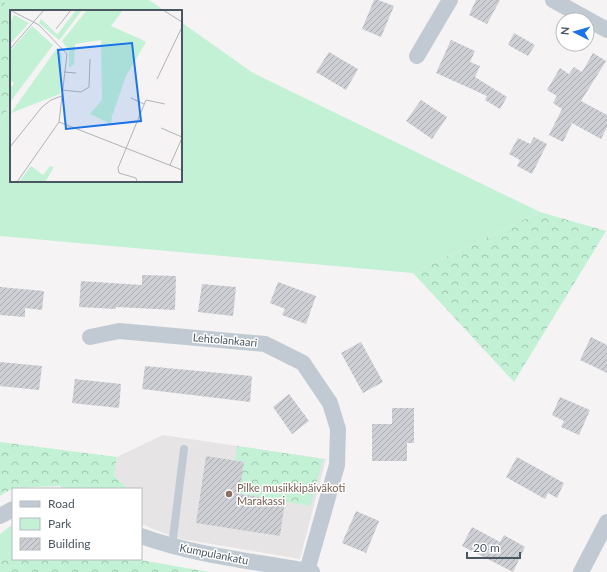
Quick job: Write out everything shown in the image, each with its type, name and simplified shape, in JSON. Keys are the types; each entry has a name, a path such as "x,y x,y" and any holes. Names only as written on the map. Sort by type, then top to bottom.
{"street":[{"path":"417,56 450,0"},
{"path":"553,0 607,30"},
{"name":"Lehtolankaari","path":"90,337 119,331 265,344 303,363 330,403 338,429 337,465 309,572"},
{"path":"0,516 12,510"},
{"path":"581,572 607,522"},
{"name":"Kumpulankatu","path":"142,536 172,546 223,557 309,572"}],"lane":[{"path":"172,546 184,449"}],"shaded area":[{"name":"Pilke musiikkipäiväkoti Marakassi","path":"163,435 326,459 300,559 176,538 142,524 142,488 128,488 114,476 117,457"}],"green space":[{"path":"0,0 3,0 10,11 10,103 0,128"},
{"path":"3,0 149,0 164,10 10,10 10,11"},
{"path":"182,23 253,73 540,212 413,273 0,236 0,128 10,103 10,182 182,182"},
{"path":"540,212 606,231 514,382 413,273"},
{"path":"0,442 117,457 114,476 128,488 64,488 59,486 12,488 0,496"},
{"path":"237,446 323,459 310,506 239,494 244,462 235,460"},
{"path":"12,525 12,551 8,553 0,561 0,534"},
{"path":"12,551 12,560 141,560 209,572 0,572 0,561 8,553"}],"building":[{"path":"374,0 394,6 381,37 362,29"},
{"path":"476,0 500,0 487,24 469,15"},
{"path":"514,33 535,45 528,56 508,45"},
{"path":"451,40 475,51 470,62 480,66 475,77 507,97 500,109 485,100 487,96 436,73"},
{"path":"329,52 358,69 346,90 316,72"},
{"path":"593,53 606,61 581,101 607,115 607,127 601,139 572,123 563,142 549,135 562,109 553,103 557,96 547,90 560,68 569,74 574,67 582,72"},
{"path":"421,100 447,117 432,139 406,121"},
{"path":"534,137 547,144 532,174 517,166 520,160 509,154 518,138 530,144"},
{"path":"142,275 176,276 175,310 79,307 81,281 142,285"},
{"path":"278,282 316,296 306,324 282,315 285,309 270,303"},
{"path":"202,284 236,287 233,316 198,312"},
{"path":"0,287 44,291 42,310 25,308 25,317 0,315"},
{"path":"591,337 607,345 607,373 580,360"},
{"path":"361,342 383,382 363,393 341,353"},
{"path":"0,362 42,366 39,390 0,386"},
{"path":"145,366 252,376 250,402 142,389"},
{"path":"75,379 121,384 119,408 72,403"},
{"path":"289,394 309,421 292,434 273,407"},
{"path":"560,397 590,410 579,435 561,427 564,421 552,415"},
{"path":"392,408 414,408 414,443 407,443 407,461 372,461 372,424 392,424"},
{"path":"206,456 244,462 239,494 285,501 280,536 196,523"},
{"path":"517,457 564,483 557,498 548,493 545,499 506,477"},
{"path":"356,511 379,521 366,553 342,543"},
{"path":"472,527 500,542 504,535 525,547 513,572 462,546"}],"place":[{"name":"Pilke musiikkipäiväkoti Marakassi","path":"229,494"}]}
